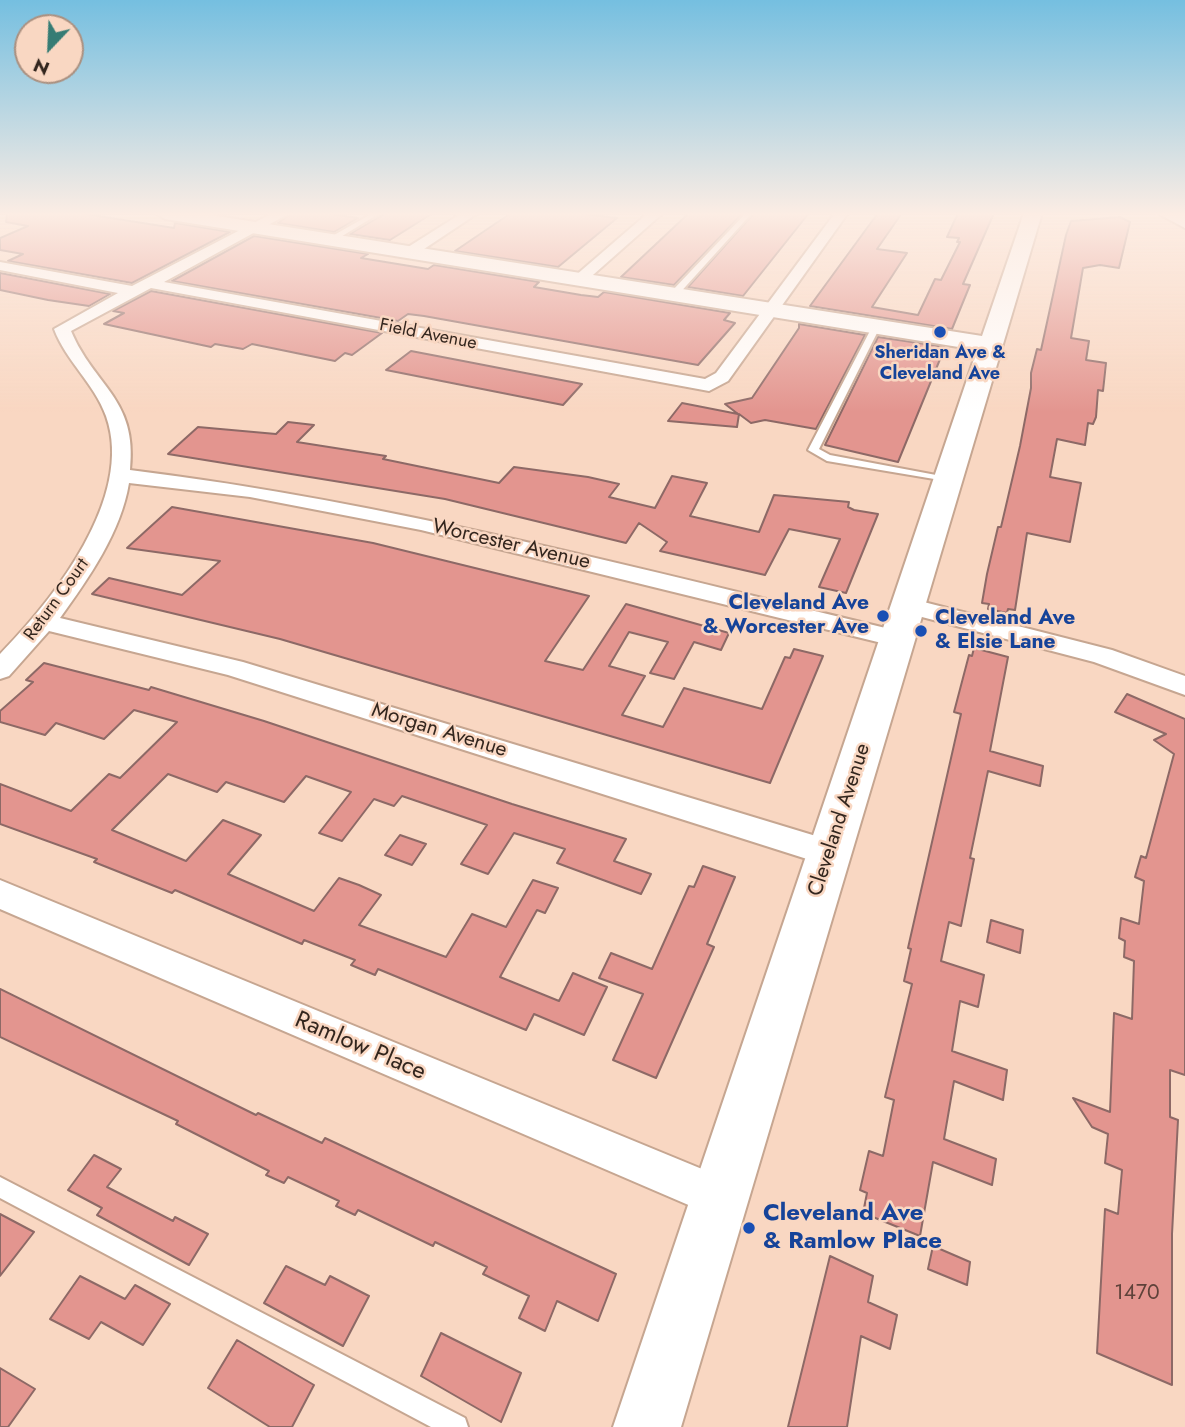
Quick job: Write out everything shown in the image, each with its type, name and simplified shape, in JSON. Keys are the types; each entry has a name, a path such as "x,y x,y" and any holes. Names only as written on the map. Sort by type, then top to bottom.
{"street":[{"name":"Field Avenue","path":"90,280 676,382 709,385 722,377 771,310"},
{"path":"139,287 153,280"},
{"path":"583,280 991,345"},
{"path":"771,310 793,280"},
{"name":"Cleveland Avenue","path":"647,1427 1012,280"},
{"name":"Return Court","path":"0,670 45,622 89,557 106,523 119,475 122,445 118,422 104,391 72,349 62,329 139,287"},
{"name":"Worcester Avenue","path":"119,475 250,491 421,523 903,623 1103,656 1185,686"},
{"name":"Morgan Avenue","path":"45,622 234,668 829,853"},
{"name":"Ramlow Place","path":"0,894 720,1198"}],"lane":[{"path":"674,294 687,280"},
{"path":"876,327 813,450 827,457 948,480"},
{"path":"0,1187 456,1427"}],"building":[{"path":"0,280 35,280 110,294 89,306 0,290"},
{"path":"113,280 139,280 132,283"},
{"path":"524,280 539,282 534,287 581,295 598,297 604,292 730,313 724,320 735,323 698,365 424,316 408,314 398,321 172,281"},
{"path":"638,280 679,280 674,285"},
{"path":"695,280 756,280 743,296 688,287"},
{"path":"829,280 890,280 872,307 918,315 935,280 965,280 963,284 970,285 952,329 810,306"},
{"path":"1056,280 1081,280 1071,338 1089,341 1086,360 1106,363 1103,391 1098,390 1096,417 1093,424 1088,423 1085,445 1057,439 1050,477 1081,483 1070,542 1027,533 1015,610 1008,609 1007,613 988,609 989,604 982,603 998,527 1001,527 1020,446 1031,388 1031,373 1037,349 1041,350"},
{"path":"151,291 382,333 352,355 345,353 335,361 252,344 243,349 215,344 211,347 104,324 124,313 113,311"},
{"path":"799,324 865,335 816,429 765,420 751,423 739,414 737,427 668,421 682,403 738,414 725,404 752,398 799,328"},
{"path":"878,337 945,347 898,462 825,445"},
{"path":"411,351 582,384 563,405 386,370"},
{"path":"288,422 314,425 297,442 386,456 383,459 499,483 514,467 588,477 619,484 609,497 655,508 672,476 707,483 690,516 759,532 774,495 849,502 848,507 854,510 878,514 846,593 819,587 840,539 789,529 765,575 660,551 667,542 639,523 626,543 445,499 168,454 198,427 276,434"},
{"path":"172,507 373,543 589,596 545,661 583,670 626,604 729,633 721,650 694,642 674,679 650,673 668,642 629,632 609,666 645,676 622,715 663,727 684,688 762,709 785,657 790,658 794,649 823,656 770,783 280,639 92,594 109,578 182,595 220,561 127,548"},
{"path":"974,648 1008,657 990,751 1043,766 1040,786 988,771 970,858 974,859 961,926 949,922 941,961 984,975 978,1007 960,1001 952,1051 1007,1070 1003,1100 954,1081 944,1139 996,1159 992,1185 933,1162 920,1236 863,1213 867,1193 860,1190 869,1151 883,1156 894,1100 885,1097 912,984 904,981 911,949 908,948 961,714 954,712 969,655 972,656"},
{"path":"44,663 149,690 151,687 264,721 626,839 614,861 651,874 641,894 557,863 565,849 514,833 488,874 461,864 487,825 402,796 394,806 374,799 342,841 319,833 351,792 306,776 284,802 226,782 217,792 168,774 112,830 186,861 223,820 261,835 228,874 314,911 339,878 359,885 381,895 359,925 446,957 472,914 506,927 533,880 558,888 545,913 537,910 500,977 559,1001 573,973 607,987 584,1035 534,1014 526,1030 378,969 375,975 351,965 355,960 304,940 302,944 175,890 172,893 94,862 97,859 0,824 0,784 71,811 109,774 120,778 177,722 134,710 104,739 56,723 45,735 0,722 0,711 33,682 26,680"},
{"path":"1127,694 1185,719 1185,1075 1170,1070 1170,1117 1178,1120 1172,1234 1172,1385 1097,1353 1105,1209 1118,1214 1122,1170 1105,1163 1108,1134 1092,1127 1073,1098 1110,1112 1114,1013 1132,1019 1134,961 1124,957 1125,941 1119,938 1121,918 1139,924 1144,881 1135,877 1141,856 1146,858 1174,754 1154,740 1166,734 1115,712"},
{"path":"400,835 426,844 412,865 385,855"},
{"path":"703,866 735,877 707,944 714,947 656,1078 613,1060 643,994 599,978 611,953 652,969 689,886 694,887"},
{"path":"991,920 1023,930 1020,953 987,942"},
{"path":"0,989 256,1115 258,1113 322,1143 325,1138 616,1274 598,1321 557,1301 545,1331 519,1318 529,1296 483,1274 487,1267 435,1242 433,1246 358,1210 355,1215 336,1206 339,1201 288,1177 284,1183 266,1175 269,1171 176,1124 178,1121 0,1037"},
{"path":"94,1155 121,1169 107,1187 173,1221 175,1217 208,1234 189,1265 97,1215 102,1208 68,1190"},
{"path":"0,1214 34,1232 0,1276"},
{"path":"933,1246 970,1262 967,1285 928,1269"},
{"path":"830,1256 873,1276 868,1302 897,1315 890,1349 861,1336 847,1427 788,1427"},
{"path":"286,1266 325,1285 330,1276 369,1296 343,1346 264,1303"},
{"path":"80,1276 125,1299 135,1285 170,1304 143,1345 101,1322 89,1339 50,1319"},
{"path":"441,1333 521,1373 501,1422 421,1376"},
{"path":"237,1340 314,1385 292,1427 270,1427 208,1388"},
{"path":"0,1368 35,1389 8,1427 0,1427"}],"place":[{"name":"Sheridan Ave & Cleveland Ave","path":"940,332"},
{"name":"Cleveland Ave & Worcester Ave","path":"883,616"},
{"name":"Cleveland Ave & Elsie Lane","path":"921,631"},
{"name":"Cleveland Ave & Ramlow Place","path":"749,1228"}]}
